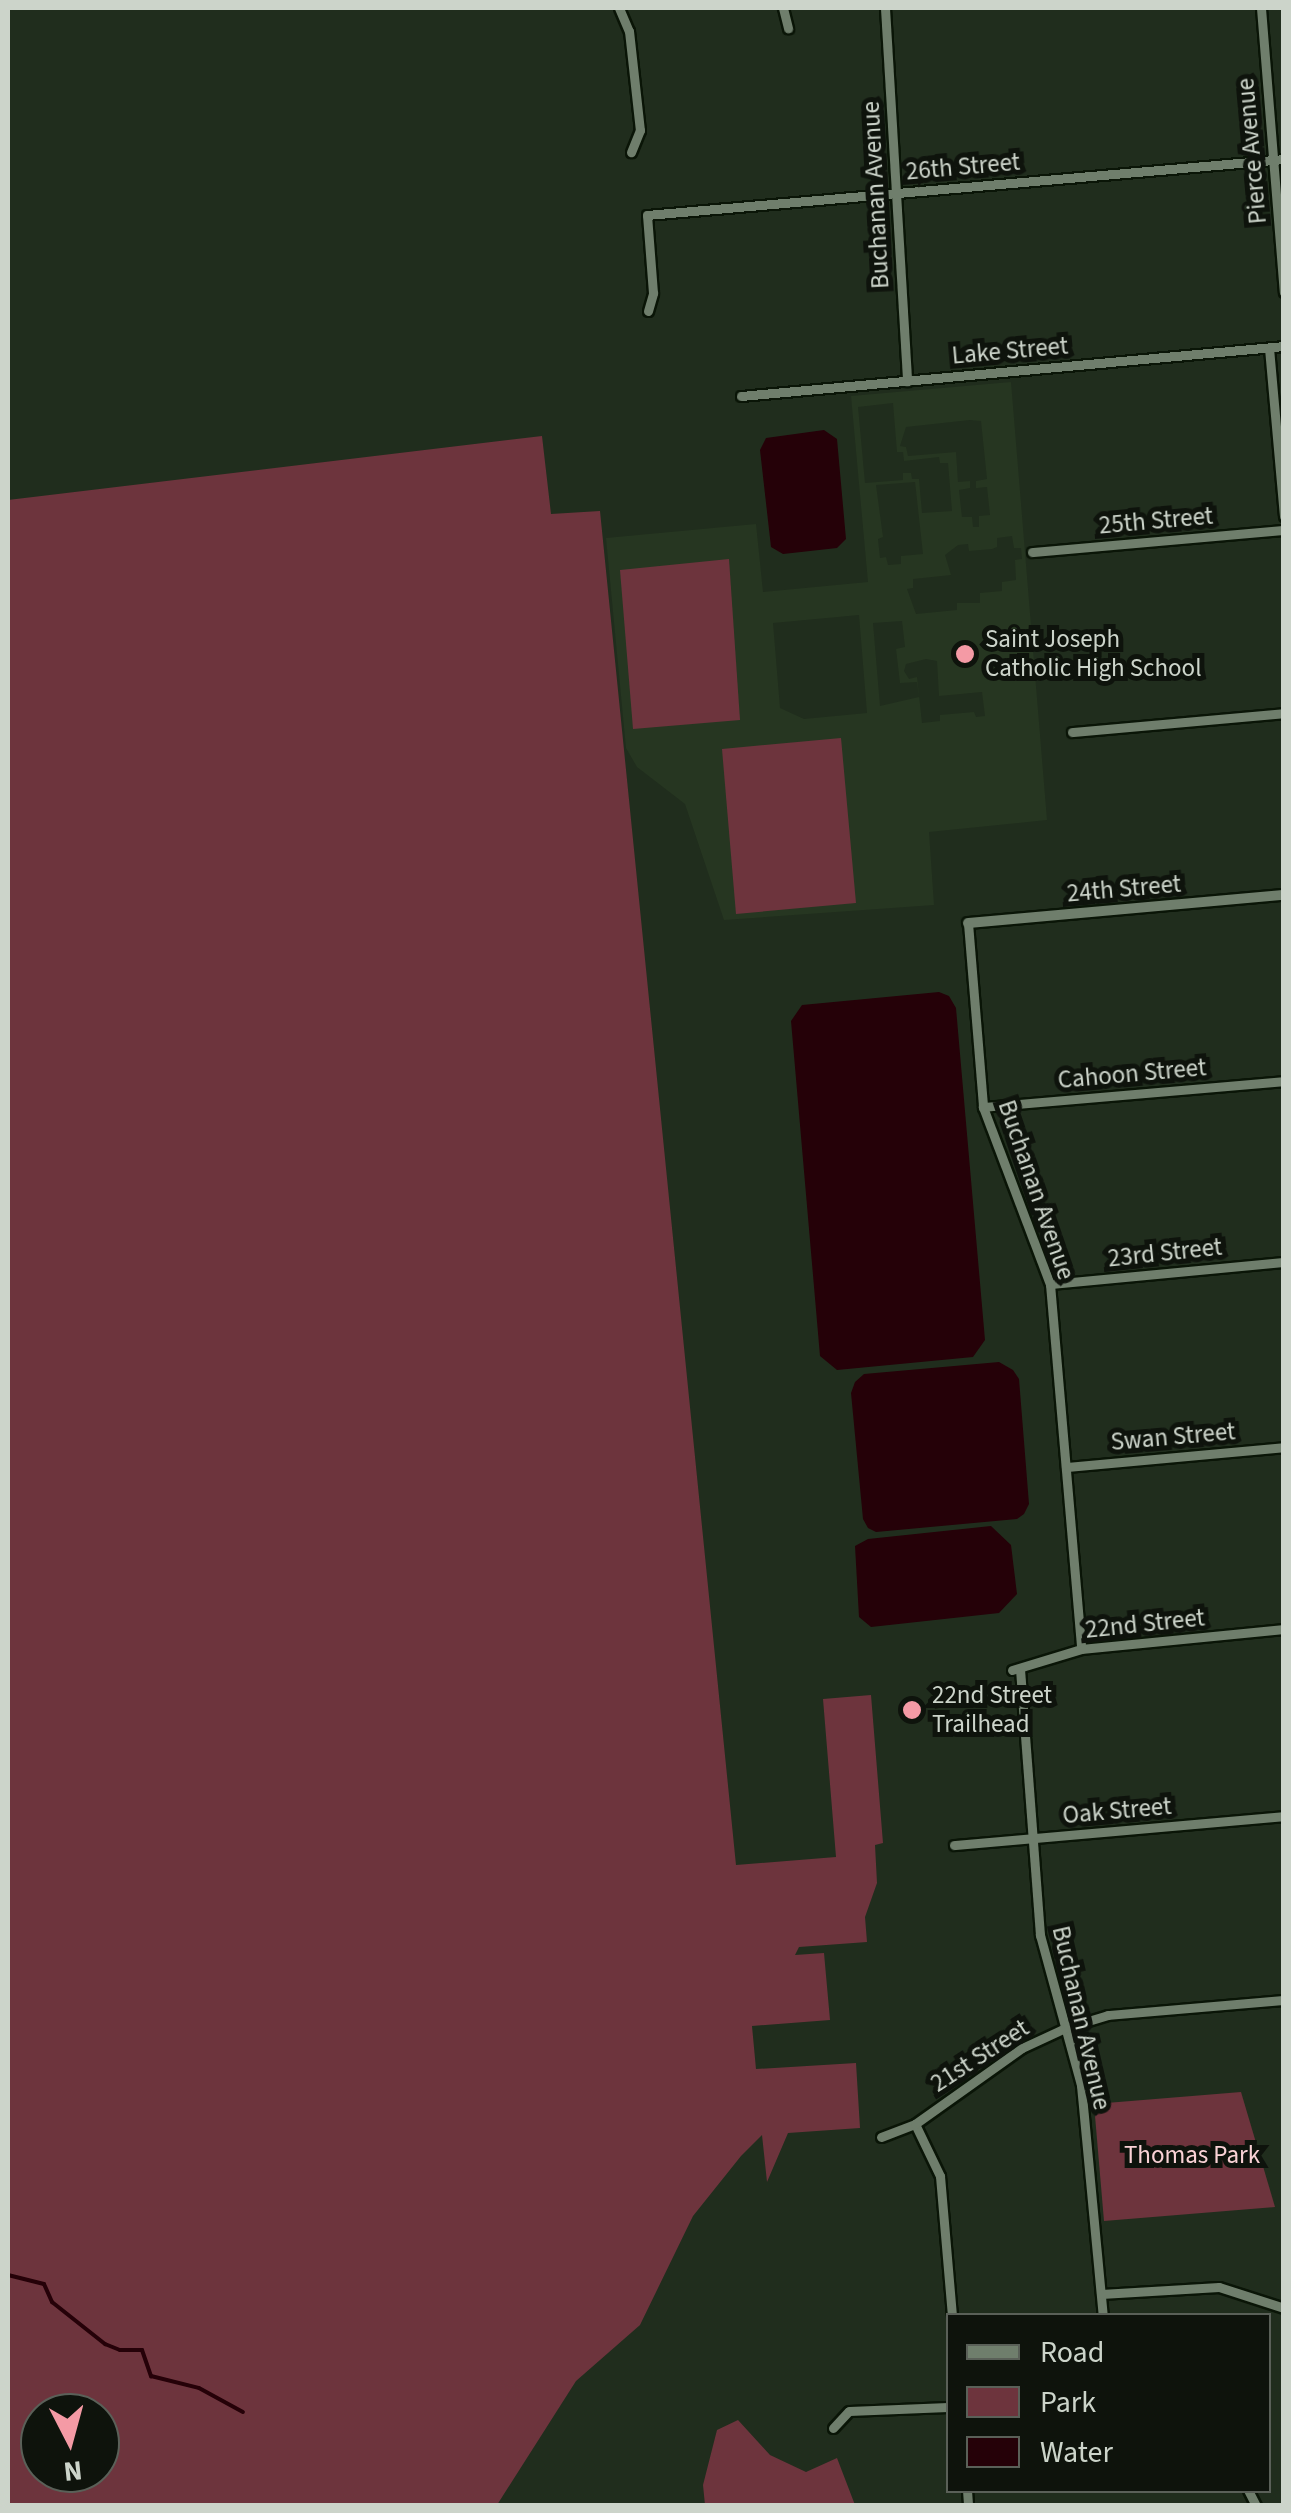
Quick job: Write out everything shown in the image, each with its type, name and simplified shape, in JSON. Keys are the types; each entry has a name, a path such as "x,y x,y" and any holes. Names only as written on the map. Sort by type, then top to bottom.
{"street":[{"path":"619,8 629,31 640,130 631,152"},
{"path":"782,8 788,28"},
{"name":"Buchanan Avenue","path":"885,8 907,381"},
{"name":"Pierce Avenue","path":"1261,8 1278,160 1284,292"},
{"name":"26th Street","path":"648,311 652,294 647,215 1278,160"},
{"name":"Lake Street","path":"741,396 1284,346"},
{"path":"1269,348 1284,516"},
{"name":"25th Street","path":"1032,552 1284,530"},
{"path":"1072,732 1284,712"},
{"name":"24th Street","path":"968,923 1284,895"},
{"name":"Buchanan Avenue","path":"968,923 984,1106 1050,1284 1082,1649"},
{"name":"Cahoon Street","path":"984,1106 1284,1081"},
{"name":"23rd Street","path":"1050,1284 1284,1262"},
{"name":"Swan Street","path":"1066,1467 1284,1447"},
{"name":"22nd Street","path":"1016,1669 1082,1649 1284,1629"},
{"name":"Buchanan Avenue","path":"1016,1669 1040,1935 1081,2085 1103,2313"},
{"name":"Oak Street","path":"954,1845 1284,1816"},
{"name":"21st Street","path":"881,2137 915,2124 1022,2048 1065,2028 1108,2015 1284,2000"},
{"path":"915,2124 940,2176 952,2313"},
{"path":"1101,2294 1219,2286 1284,2308"},
{"path":"832,2428 849,2411 946,2407"}],"shaded area":[{"name":"Saint Joseph Catholic High School","path":"1011,382 1047,820 929,832 934,905 724,920 685,804 637,767 626,748 606,538 756,524 763,592 868,582 851,396","holes":["893,403 897,452 903,452 904,461 939,457 940,463 948,463 952,511 922,513 919,479 912,479 911,473 903,473 903,480 865,483 858,407","981,421 987,479 976,481 976,488 987,487 990,515 979,516 979,527 973,527 972,517 962,517 959,490 970,488 970,481 958,482 956,452 908,456 906,447 900,446 906,427","915,482 923,554 901,556 901,564 888,565 886,557 880,558 878,539 883,537 876,485","1012,536 1014,548 1021,548 1022,559 1015,560 1016,580 1002,582 1002,591 980,593 980,603 957,603 957,610 916,614 907,589 913,588 913,579 951,575 945,555 958,545 968,544 969,551 997,547 997,538","859,615 867,713 804,719 780,708 773,623","902,621 905,647 896,649 900,683 917,682 919,697 880,706 873,623","926,659 937,661 939,696 982,692 985,716 976,717 974,712 940,715 940,721 922,723 917,677 909,679 904,671 906,664"]}],"green space":[{"path":"542,436 551,514 600,511 736,1865 836,1857 823,1699 871,1695 883,1843 875,1845 877,1883 865,1917 867,1942 799,1947 795,1955 824,1953 830,2020 752,2026 756,2069 856,2063 860,2128 788,2133 767,2182 762,2135 741,2156 693,2216 640,2325 576,2381 497,2505 8,2505 8,500"},
{"path":"729,559 740,720 633,729 620,570"},
{"path":"841,738 856,903 736,914 722,749"},
{"name":"Thomas Park","path":"1241,2092 1275,2207 1104,2221 1094,2104"},
{"path":"738,2420 770,2455 806,2472 837,2458 855,2505 705,2505 703,2485 717,2430"}],"water":[{"path":"824,430 837,439 846,539 837,548 783,554 771,547 760,450 766,438"},
{"path":"939,992 949,996 956,1008 985,1340 973,1357 837,1370 820,1356 791,1021 802,1005"},
{"path":"999,1362 1019,1379 1029,1504 1024,1514 1017,1519 876,1532 868,1528 863,1519 851,1393 855,1382 864,1374"},
{"path":"991,1526 1011,1545 1017,1594 999,1613 871,1627 859,1617 855,1546 868,1539"}],"waterway":[{"path":"8,2275 44,2284 52,2302 105,2344 120,2350 142,2350 151,2376 199,2388 243,2412"}],"place":[{"name":"Saint Joseph Catholic High School","path":"965,654"},
{"name":"22nd Street Trailhead","path":"912,1710"}]}
